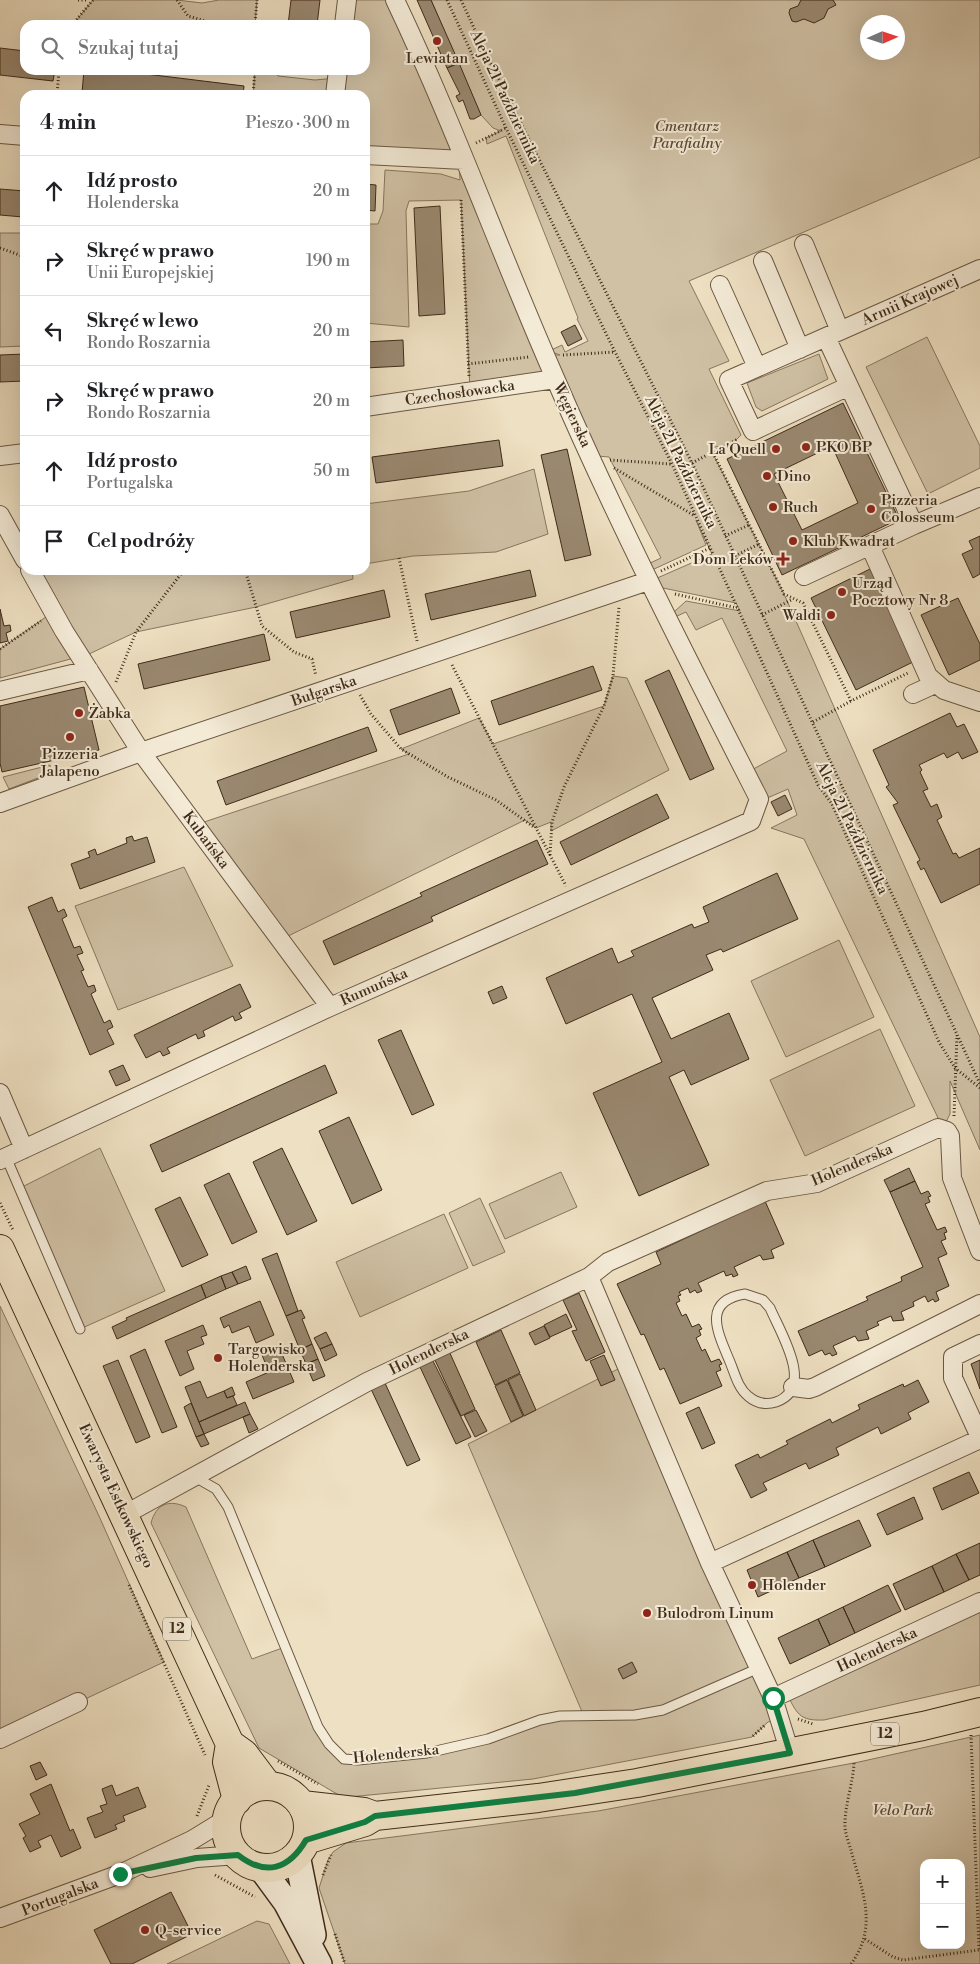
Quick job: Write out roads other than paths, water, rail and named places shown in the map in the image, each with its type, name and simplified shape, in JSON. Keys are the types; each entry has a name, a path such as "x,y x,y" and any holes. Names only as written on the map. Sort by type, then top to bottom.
{"main road":[{"name":"Ewarysta Estkowskiego","path":"0,1249 230,1744 244,1754 268,1786"},
{"name":"12","path":"232,1809 227,1831 230,1844 249,1861 274,1868 287,1863 302,1848 375,1816 575,1793 923,1726 976,1724"},
{"name":"Ewarysta Estkowskiego","path":"230,1744 227,1762 232,1809"},
{"path":"232,1809 256,1788 268,1786 281,1788 293,1795 302,1805 307,1816 302,1848"},
{"name":"12","path":"302,1805 364,1812 375,1816"}],"street":[{"path":"345,20 347,0"},
{"name":"Węgierska","path":"395,0 426,65 461,157 555,379 597,460 649,583 759,799 751,821"},
{"path":"335,90 337,75"},
{"path":"0,134 20,136"},
{"path":"370,155 461,157"},
{"path":"804,244 849,386 914,525"},
{"path":"763,261 800,349"},
{"name":"Armii Krajowej","path":"849,386 753,431 728,380 980,268"},
{"path":"720,285 757,368"},
{"name":"Czechosłowacka","path":"370,406 555,379"},
{"path":"0,456 20,454"},
{"path":"804,576 980,497"},
{"path":"0,515 20,551"},
{"path":"870,546 924,666 935,684 944,690 980,702"},
{"name":"Kubańska","path":"33,575 88,670 141,752 330,1007"},
{"name":"Bułgarska","path":"0,803 141,752 622,590 649,583"},
{"path":"0,691 88,670"},
{"path":"913,694 935,684"},
{"name":"Rumuńska","path":"3,1159 330,1007 751,821"},
{"path":"0,1093 24,1148"},
{"name":"Holenderska","path":"124,1514 367,1382 588,1277 608,1262 768,1191 817,1183 932,1130 943,1128 948,1131 952,1178 980,1251"},
{"path":"588,1277 710,1562 773,1698 790,1753"},
{"path":"793,1386 808,1389 815,1387 980,1304"},
{"path":"710,1562 980,1438 953,1378 953,1357 980,1344"},
{"name":"Holenderska","path":"773,1698 980,1602"},
{"path":"0,1739 78,1702"},
{"name":"Portugalska","path":"0,1918 120,1874 192,1840 232,1809"},
{"path":"302,1848 319,1964"},
{"name":"Portugalska","path":"120,1874 196,1858 249,1861"},
{"path":"249,1861 286,1902 319,1964"}],"lane":[{"path":"3,1159 80,1329"},
{"path":"740,1294 755,1295 764,1300 770,1308 796,1368 793,1386 781,1400 772,1403 754,1400 740,1388 716,1327 716,1317 726,1300 740,1294"},
{"name":"Holenderska","path":"195,1477 216,1489 228,1507 318,1727 328,1744 344,1759 358,1760 427,1753 488,1739 540,1720 560,1716 635,1715 663,1710 759,1668"}],"place":[{"name":"Lewiatan","path":"437,41"},
{"name":"PKO BP","path":"806,447"},
{"name":"La'Quell","path":"776,449"},
{"name":"Dino","path":"767,476"},
{"name":"Ruch","path":"773,507"},
{"name":"Pizzeria Colosseum","path":"871,509"},
{"name":"Klub Kwadrat","path":"793,541"},
{"name":"Dom Leków","path":"783,559"},
{"name":"Urząd Pocztowy Nr 8","path":"842,592"},
{"name":"Waldi","path":"831,615"},
{"name":"Żabka","path":"79,713"},
{"name":"Pizzeria Jalapeno","path":"70,737"},
{"name":"Targowisko Holenderska","path":"218,1358"},
{"name":"Holender","path":"752,1585"},
{"name":"Bulodrom Linum","path":"647,1613"},
{"name":"Q-service","path":"145,1930"}],"park label":[{"name":"Cmentarz Parafialny","path":"687,134"},
{"name":"Velo Park","path":"903,1810"}]}
